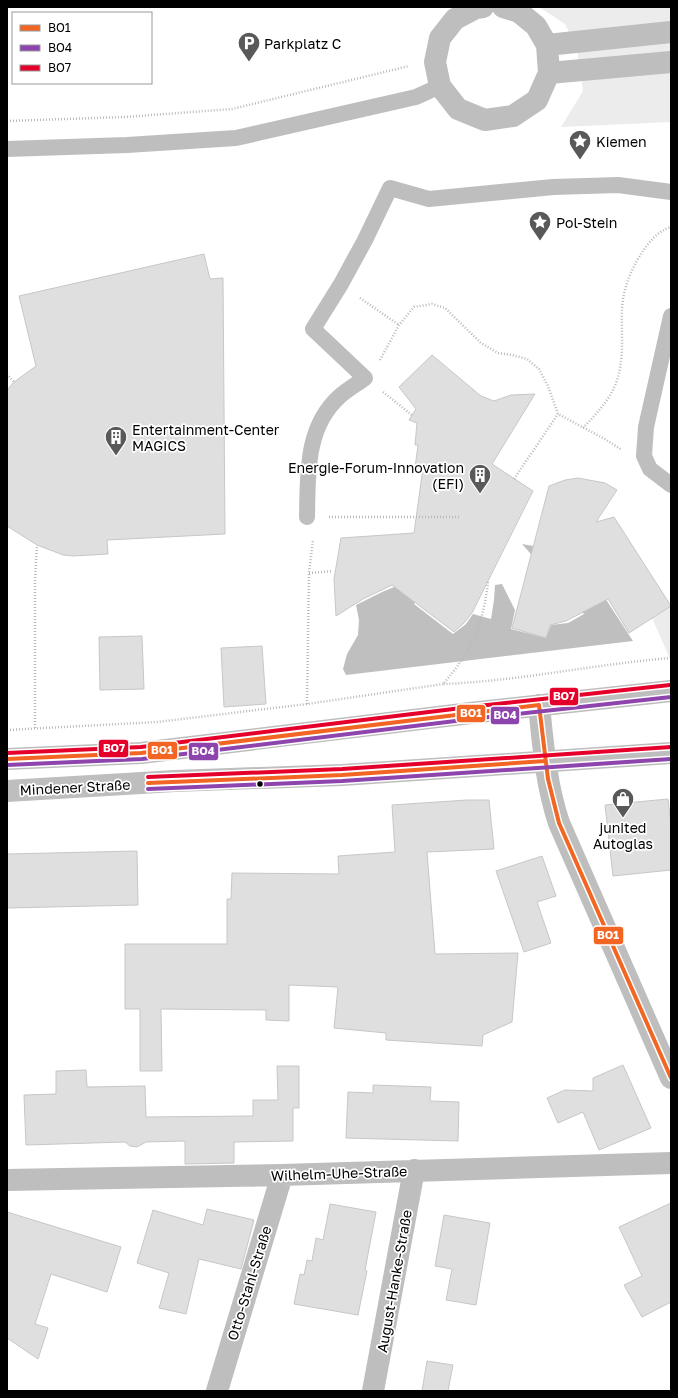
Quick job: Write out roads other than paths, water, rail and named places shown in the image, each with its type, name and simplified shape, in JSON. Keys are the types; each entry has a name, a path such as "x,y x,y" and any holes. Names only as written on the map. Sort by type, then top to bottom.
{"street":[{"path":"478,7 455,19 440,38 435,62 440,86 458,109 484,120 513,116 531,104 536,100 549,73 547,45 536,26 519,12 502,7"},
{"path":"547,45 671,32"},
{"path":"549,73 671,62"},
{"path":"7,760 141,753 539,704 671,691"},
{"path":"539,704 545,761 552,803 559,823 671,1078"},
{"name":"Mindener Straße","path":"7,791 175,781 342,775 671,752"},
{"name":"Wilhelm-Uhe-Straße","path":"7,1180 282,1175 671,1163"},
{"name":"August-Hanke-Straße","path":"373,1391 414,1170"},
{"name":"Otto-Stahl-Straße","path":"217,1391 282,1175"}],"lane":[{"path":"7,150 128,145 236,138 416,97 440,86"},
{"path":"307,518 308,469 315,432 326,413 340,397 365,378 313,329 341,284 365,240 390,188 429,199 553,187 618,185 671,192"},
{"path":"671,316 646,427 644,456 650,468 671,485"}],"place":[{"name":"Parkplatz C","path":"249,62"},
{"name":"Kiemen","path":"580,160"},
{"name":"Pol-Stein","path":"540,242"},
{"name":"Entertainment-Center MAGICS","path":"116,456"},
{"name":"Energie-Forum-Innovation (EFI)","path":"480,494"},
{"name":"junited Autoglas","path":"623,818"}]}
